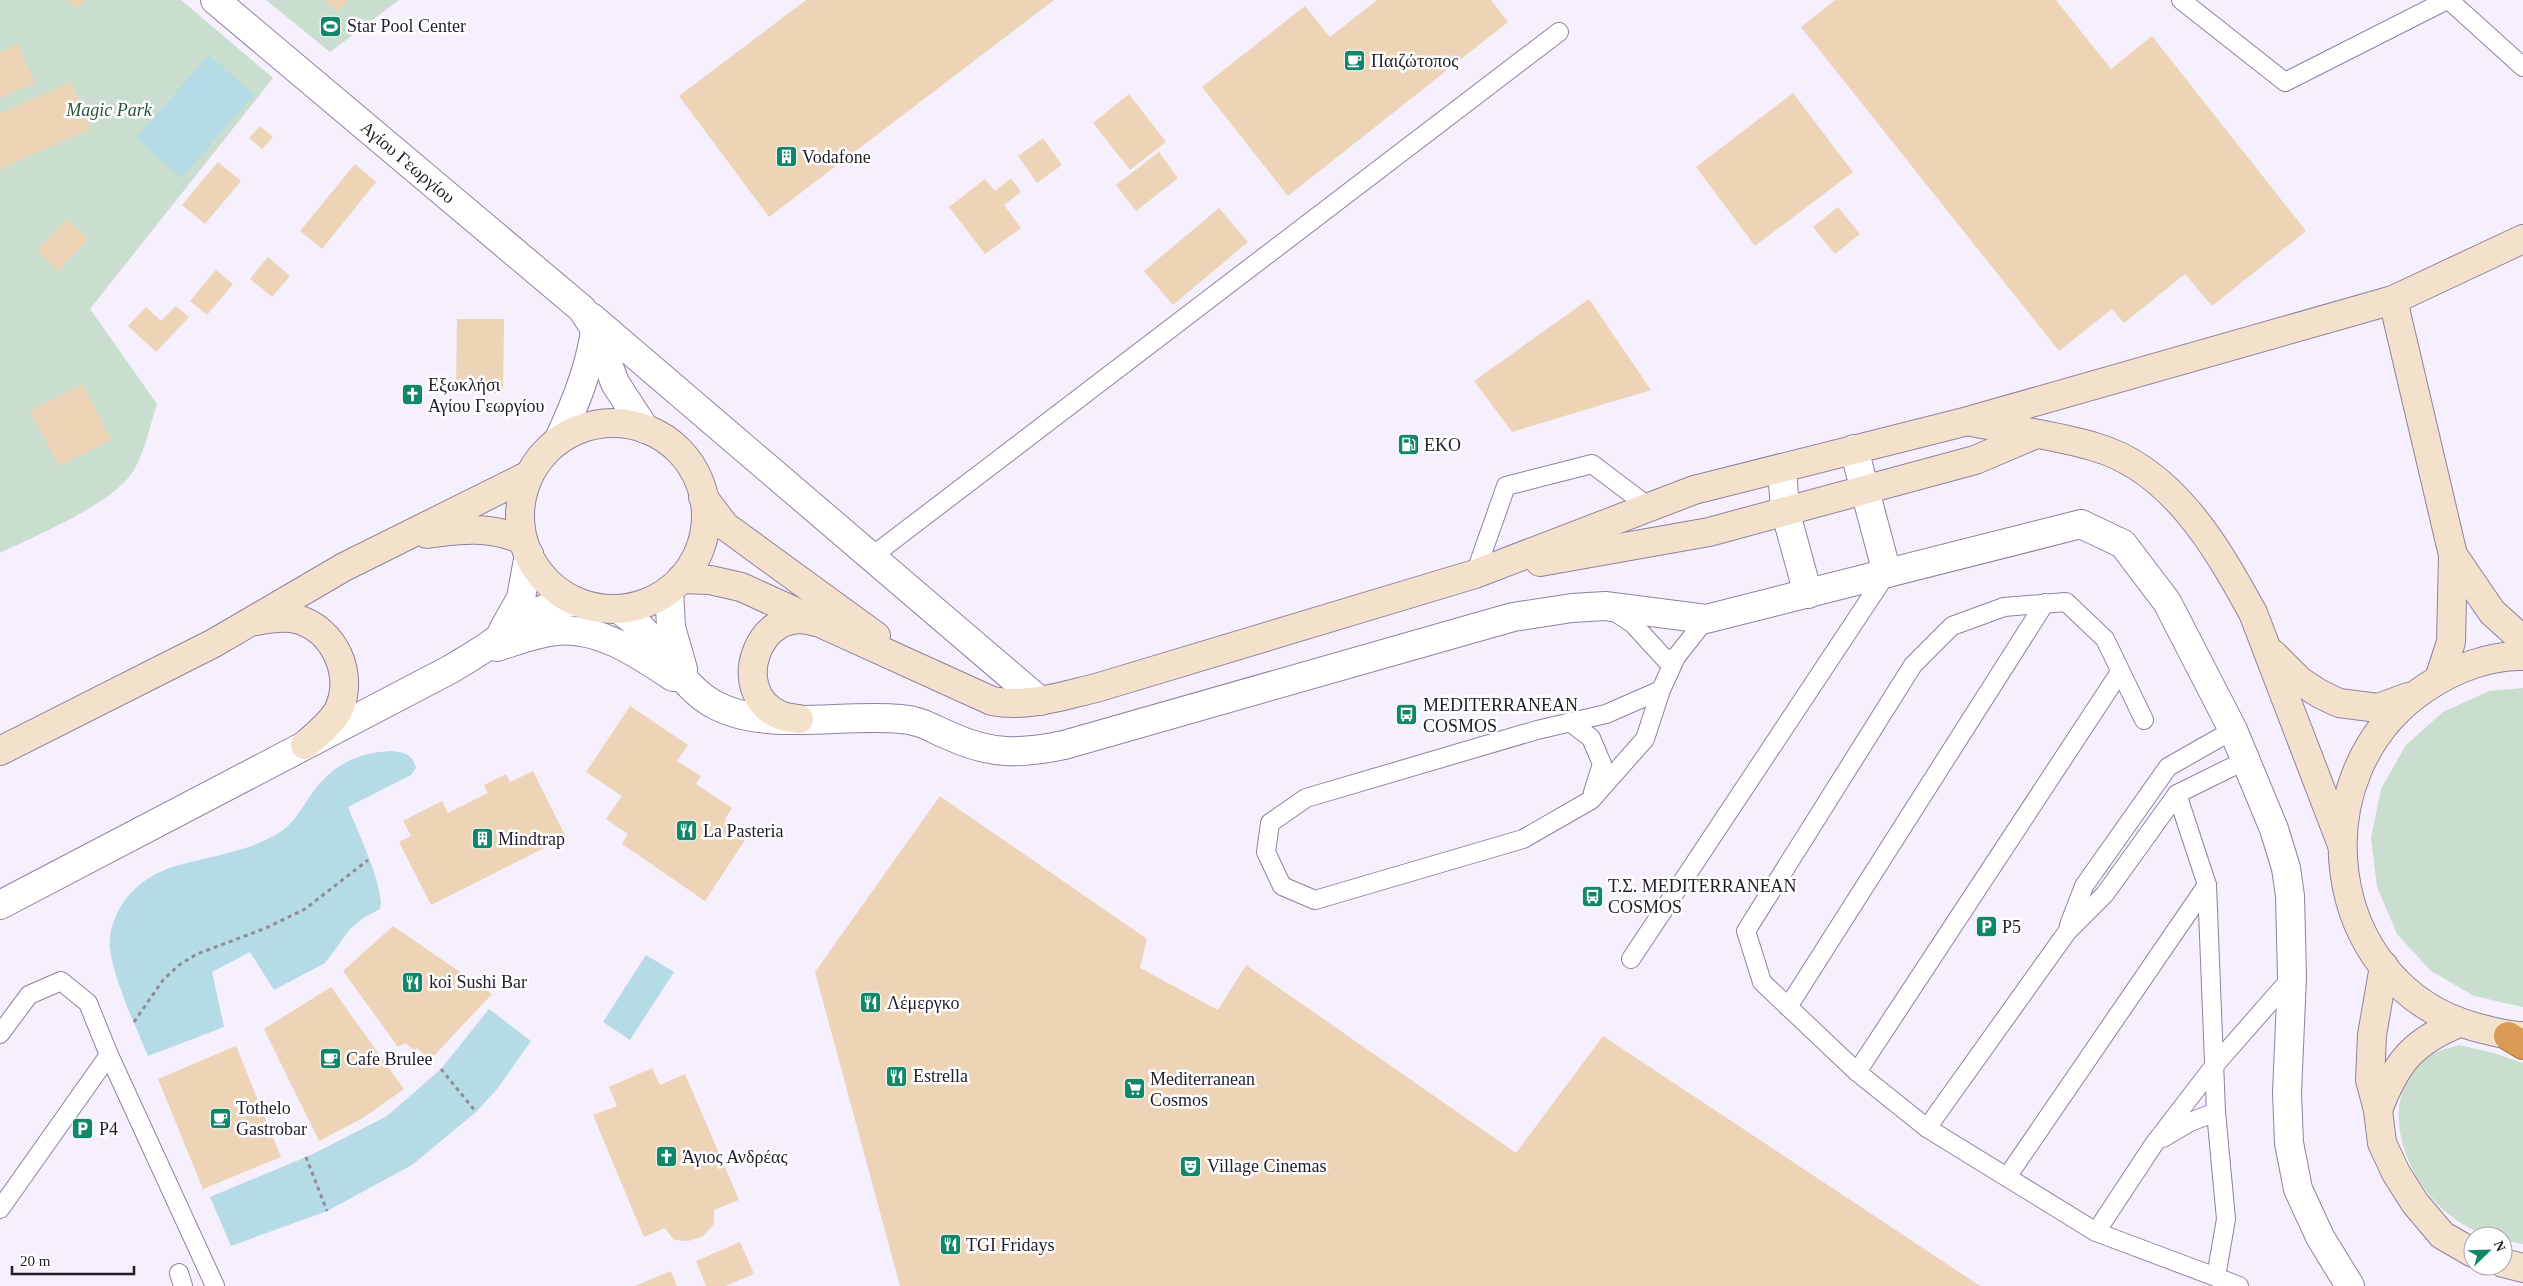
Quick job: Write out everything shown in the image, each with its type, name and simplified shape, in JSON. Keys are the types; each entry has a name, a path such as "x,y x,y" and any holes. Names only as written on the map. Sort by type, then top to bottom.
{"street":[{"name":"Αγίου Γεωργίου","path":"215,0 589,319 615,383 645,429"},
{"path":"675,585 710,580 742,587 992,701 1012,704 1040,701 1096,688 1475,574 1694,490 1968,421 2393,300 2523,239"},
{"path":"2393,300 2453,555 2451,642 2440,679"},
{"path":"558,441 578,398 589,368 589,319"},
{"path":"589,319 1040,701"},
{"path":"1968,421 2096,447 2126,460 2159,483 2189,511 2233,576 2252,613 2342,845"},
{"path":"600,424 631,425 645,429 659,435 679,451 693,468 703,496 706,520 702,542 694,562 675,585 645,603 618,609 602,609 577,602 552,586 532,563 526,547 520,519 521,504 529,475 547,450 558,441 585,427 600,424"},
{"path":"1475,574 1709,532 1975,460 2034,435"},
{"path":"1854,449 1887,573"},
{"path":"1782,468 1785,510 1808,594"},
{"path":"0,750 238,628 344,567 529,475"},
{"path":"703,496 725,526 924,671"},
{"path":"618,609 630,616 648,633 695,688 716,706 743,716 799,720 900,718 922,722 949,736 991,751 1036,751 1513,617 1572,608 1605,606 1706,619 2081,524 2123,544 2168,602 2233,730 2274,829 2286,868 2290,896 2292,978 2286,1093 2289,1143 2298,1189 2320,1237 2350,1286"},
{"path":"405,537 472,529 490,529 526,547"},
{"path":"496,640 507,626 521,598 526,547"},
{"path":"2453,555 2492,612 2523,640"},
{"path":"675,585 671,628 695,688"},
{"path":"0,905 474,655 531,614 548,607 577,602"},
{"path":"238,628 255,621 275,617 298,620 319,630 334,646 343,668 345,691 338,711 326,726 305,745"},
{"path":"799,720 780,715 768,707 758,694 753,678 753,661 758,645 768,632 782,624 805,620 826,626"},
{"path":"474,655 541,634 556,631 584,632 597,635 626,648 695,688"},
{"path":"2265,646 2300,681 2320,694 2339,703 2378,708 2417,693 2440,679 2476,663 2523,656"},
{"path":"2417,693 2391,717 2370,745 2354,776 2344,810 2342,845 2346,888 2360,929 2384,966 2406,989 2431,1008 2459,1023 2518,1039"},
{"path":"2384,966 2372,1035 2370,1080 2378,1110 2382,1143 2396,1174 2415,1203 2442,1235 2463,1248"},
{"path":"2378,1110 2390,1079 2411,1052 2433,1033 2459,1023"}],"lane":[{"path":"2180,0 2285,82 2448,0 2523,67"},
{"path":"872,557 1559,32"},
{"path":"1475,574 1506,486 1592,464 1649,508"},
{"path":"1631,959 1887,573"},
{"path":"2144,720 2105,639 2066,602 2004,607 1952,626 1913,665 1746,932 1762,982 1857,1072 1926,1128 2096,1232 2239,1286"},
{"path":"1788,1007 2045,603"},
{"path":"1605,606 1633,624 1666,660 1676,657"},
{"path":"1661,690 1606,714 1570,722 1306,798 1270,823 1266,852 1282,886 1315,900 1523,839 1591,800 1645,739 1661,690 1676,657 1706,619"},
{"path":"1857,1072 2120,672"},
{"path":"1570,722 1591,738 1602,764 1591,800"},
{"path":"2067,932 2084,886 2168,767 2233,730"},
{"path":"1926,1128 2067,932 2105,894 2178,794 2246,760"},
{"path":"2178,794 2207,884 2216,1112 2226,1218 2216,1277"},
{"path":"2007,1177 2207,884"},
{"path":"2096,1232 2154,1144 2214,1066 2292,978"},
{"path":"0,1034 29,995 61,981 88,1003 216,1286"},
{"path":"0,1209 110,1054"},
{"path":"2154,1144 2190,1122 2216,1112"}],"path":[{"path":"134,1022 163,980 179,965 197,954 266,928 306,909 368,860"},
{"path":"441,1069 476,1112"},
{"path":"306,1157 327,1211"}],"green space":[{"name":"Magic Park","path":"0,0 181,0 273,78 90,309 157,404 144,446 134,470 110,494 73,518 0,553"},
{"name":"Star Pool Center","path":"266,0 399,0 330,52"},
{"path":"2523,688 2523,1007 2474,996 2431,971 2397,934 2377,887 2371,838 2381,789 2406,745 2443,712 2489,691"},
{"path":"2459,1045 2494,1053 2523,1063 2523,1244 2513,1242 2513,1226 2467,1226 2452,1217 2430,1195 2413,1170 2402,1141 2399,1112 2405,1085 2421,1062 2439,1051"}],"water":[{"path":"209,55 254,95 181,178 136,138"},
{"path":"392,751 405,754 413,760 416,768 411,775 348,807 375,874 381,900 380,909 363,918 350,929 325,963 274,990 250,952 212,972 224,1027 148,1056 123,997 110,949 113,923 126,899 145,881 169,868 235,851 272,837 289,825 316,788 336,768 362,756"},
{"path":"646,955 674,972 630,1040 603,1022"},
{"path":"489,1009 531,1041 497,1089 476,1112 412,1165 327,1211 231,1246 210,1197 313,1154 387,1116 441,1069"}],"building":[{"path":"66,0 85,0 77,9"},
{"path":"324,0 349,0 337,12"},
{"name":"Vodafone","path":"806,0 1054,0 769,217 679,96"},
{"path":"1377,0 1491,0 1508,22 1288,196 1202,87 1305,6 1330,37"},
{"path":"1835,0 2056,0 2111,69 2152,36 2306,231 2212,306 2185,274 2124,323 2112,309 2059,351 1801,27"},
{"path":"18,44 35,83 0,98 0,52"},
{"path":"71,82 91,129 0,169 0,113"},
{"path":"1793,93 1853,172 1755,246 1696,167"},
{"path":"1129,94 1166,142 1130,170 1093,123"},
{"path":"260,126 273,137 262,149 249,138"},
{"path":"1043,138 1062,165 1037,183 1018,156"},
{"path":"1159,152 1178,178 1136,211 1116,185"},
{"path":"218,162 241,181 205,224 182,205"},
{"path":"355,164 376,182 322,249 300,231"},
{"path":"1011,178 1021,192 1004,205 1021,228 985,254 949,207 985,179 995,191"},
{"path":"1838,207 1860,234 1835,254 1813,227"},
{"path":"1219,208 1248,242 1173,305 1144,271"},
{"path":"67,219 88,239 58,271 37,250"},
{"path":"268,257 290,276 272,297 250,279"},
{"path":"216,270 233,284 207,315 190,301"},
{"path":"1589,299 1651,390 1512,432 1474,381"},
{"path":"176,306 189,317 156,352 128,326 146,307 161,321"},
{"path":"457,319 504,319 503,393 456,393"},
{"path":"83,384 111,440 59,466 30,411"},
{"path":"630,706 688,745 677,761 701,776 696,784 732,808 725,819 749,834 705,901 622,844 628,834 606,819 622,796 586,772"},
{"name":"Mindtrap","path":"533,771 566,837 431,905 399,842 411,836 403,821 442,801 448,813 488,793 484,785 506,774 510,782"},
{"name":"Mediterranean Cosmos","path":"940,796 1147,939 1140,968 1218,1010 1246,965 1516,1153 1603,1036 1980,1286 900,1286 815,972"},
{"name":"koi Sushi Bar","path":"393,926 492,994 430,1060 417,1048 415,1051 405,1043 398,1047 343,971"},
{"name":"Cafe Brulee","path":"331,987 404,1089 363,1118 319,1141 264,1029"},
{"name":"Tothelo Gastrobar","path":"236,1046 281,1157 203,1189 158,1079"},
{"name":"Άγιος Ανδρέας","path":"652,1068 660,1085 685,1074 739,1200 714,1210 714,1224 703,1236 688,1241 674,1240 665,1228 644,1237 593,1115 617,1106 609,1087"},
{"path":"740,1242 754,1274 725,1286 706,1286 696,1261"},
{"path":"671,1271 677,1286 635,1286"}],"place":[{"name":"Star Pool Center","path":"331,26"},
{"name":"Παιζώτοπος","path":"1355,61"},
{"name":"Vodafone","path":"786,157"},
{"name":"Εξωκλήσι Αγίου Γεωργίου","path":"412,395"},
{"name":"EKO","path":"1408,445"},
{"name":"MEDITERRANEAN COSMOS","path":"1407,715"},
{"name":"La Pasteria","path":"687,831"},
{"name":"Mindtrap","path":"482,839"},
{"name":"Τ.Σ. MEDITERRANEAN COSMOS","path":"1592,896"},
{"name":"P5","path":"1986,927"},
{"name":"koi Sushi Bar","path":"413,982"},
{"name":"Λέμεργκο","path":"871,1003"},
{"name":"Cafe Brulee","path":"330,1059"},
{"name":"Estrella","path":"897,1076"},
{"name":"Mediterranean Cosmos","path":"1134,1089"},
{"name":"Tothelo Gastrobar","path":"220,1118"},
{"name":"P4","path":"83,1129"},
{"name":"Άγιος Ανδρέας","path":"666,1157"},
{"name":"Village Cinemas","path":"1191,1166"},
{"name":"TGI Fridays","path":"950,1245"}]}
